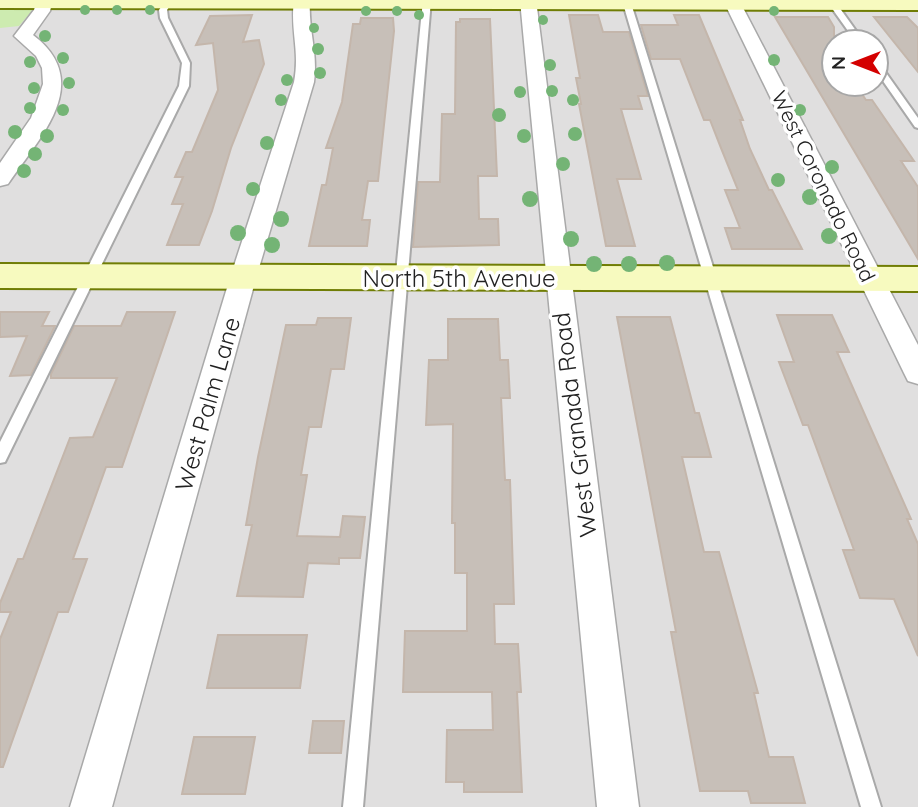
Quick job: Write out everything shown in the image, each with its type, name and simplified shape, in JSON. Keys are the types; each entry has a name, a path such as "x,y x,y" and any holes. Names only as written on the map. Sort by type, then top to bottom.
{"street":[{"path":"23,36 42,10 44,1"},
{"name":"West Palm Lane","path":"91,807 243,278 304,82 308,57 300,20 302,1"},
{"path":"0,2 529,1 918,4"},
{"name":"West Granada Road","path":"529,1 618,807"},
{"name":"West Coronado Road","path":"732,2 918,373"},
{"path":"0,35 23,36 45,54 52,71 51,92 44,115 0,178"},
{"name":"North 5th Avenue","path":"0,276 918,279"}],"lane":[{"path":"0,457 184,86 186,63 164,18 163,10 170,1"},
{"path":"353,807 427,2"},
{"path":"626,2 871,807"},
{"path":"831,2 850,28"},
{"path":"890,85 918,125"}],"shaded area":[{"path":"0,0 918,0 918,807 0,807"}],"green space":[{"path":"0,8 31,8 32,11 19,26 0,28"}],"building":[{"path":"252,15 243,42 259,40 264,64 231,148 212,211 199,245 167,245 183,204 172,204 183,177 175,177 186,152 192,152 218,90 213,43 196,45 210,16"},
{"path":"569,15 598,15 603,32 629,32 648,96 638,96 642,109 621,109 641,179 617,179 635,246 606,246 579,104 576,78 580,78"},
{"path":"674,15 699,15 743,120 740,120 750,149 802,249 732,249 725,228 740,228 725,190 738,190 710,120 704,120 680,59 651,59 641,25 678,25"},
{"path":"775,17 828,17 834,27 820,28 820,93"},
{"path":"874,17 907,17 918,28 918,72 890,37 890,28 883,28"},
{"path":"361,18 393,18 394,31 378,181 368,181 362,220 370,220 367,246 309,246 322,185 326,185 333,148 326,148 342,102 353,24 360,24"},
{"path":"460,19 490,19 497,176 478,176 479,219 498,219 499,245 413,247 418,182 440,182 442,114 455,114 456,22 460,22"},
{"path":"823,98 872,100 914,161 901,161 918,187 918,259"},
{"path":"0,312 49,312 42,326 55,326 31,375 10,376 27,336 0,337"},
{"path":"127,312 175,312 122,467 106,467 73,559 87,559 68,612 58,612 3,767 0,767 0,639 11,612 0,612 0,603 18,559 23,559 70,438 93,437 117,378 51,378 51,374 74,326 121,326"},
{"path":"777,315 832,315 849,352 837,352 911,519 907,519 918,544 918,656 894,599 860,598 843,550 854,550 808,425 803,425 779,362 794,362"},
{"path":"617,317 670,317 695,413 699,413 711,457 682,457 704,552 719,552 758,693 754,693 769,757 793,757 805,803 751,803 748,791 700,791 671,632 676,632"},
{"path":"318,318 351,318 344,369 331,369 321,427 309,427 301,475 307,475 297,536 340,537 343,516 365,517 360,558 339,558 339,564 308,563 303,597 237,596 252,525 246,525 258,457 286,325 316,325"},
{"path":"448,319 498,319 500,360 508,360 510,398 501,398 505,480 510,480 514,604 494,604 495,644 518,644 521,692 517,692 522,792 464,792 464,782 446,782 447,730 493,730 492,692 403,692 405,631 467,631 467,573 455,573 455,523 452,523 453,424 426,425 429,360 448,360"},
{"path":"218,635 307,635 300,688 207,688"},
{"path":"313,721 344,721 341,753 309,753"},
{"path":"194,737 255,737 245,794 182,794"}]}
